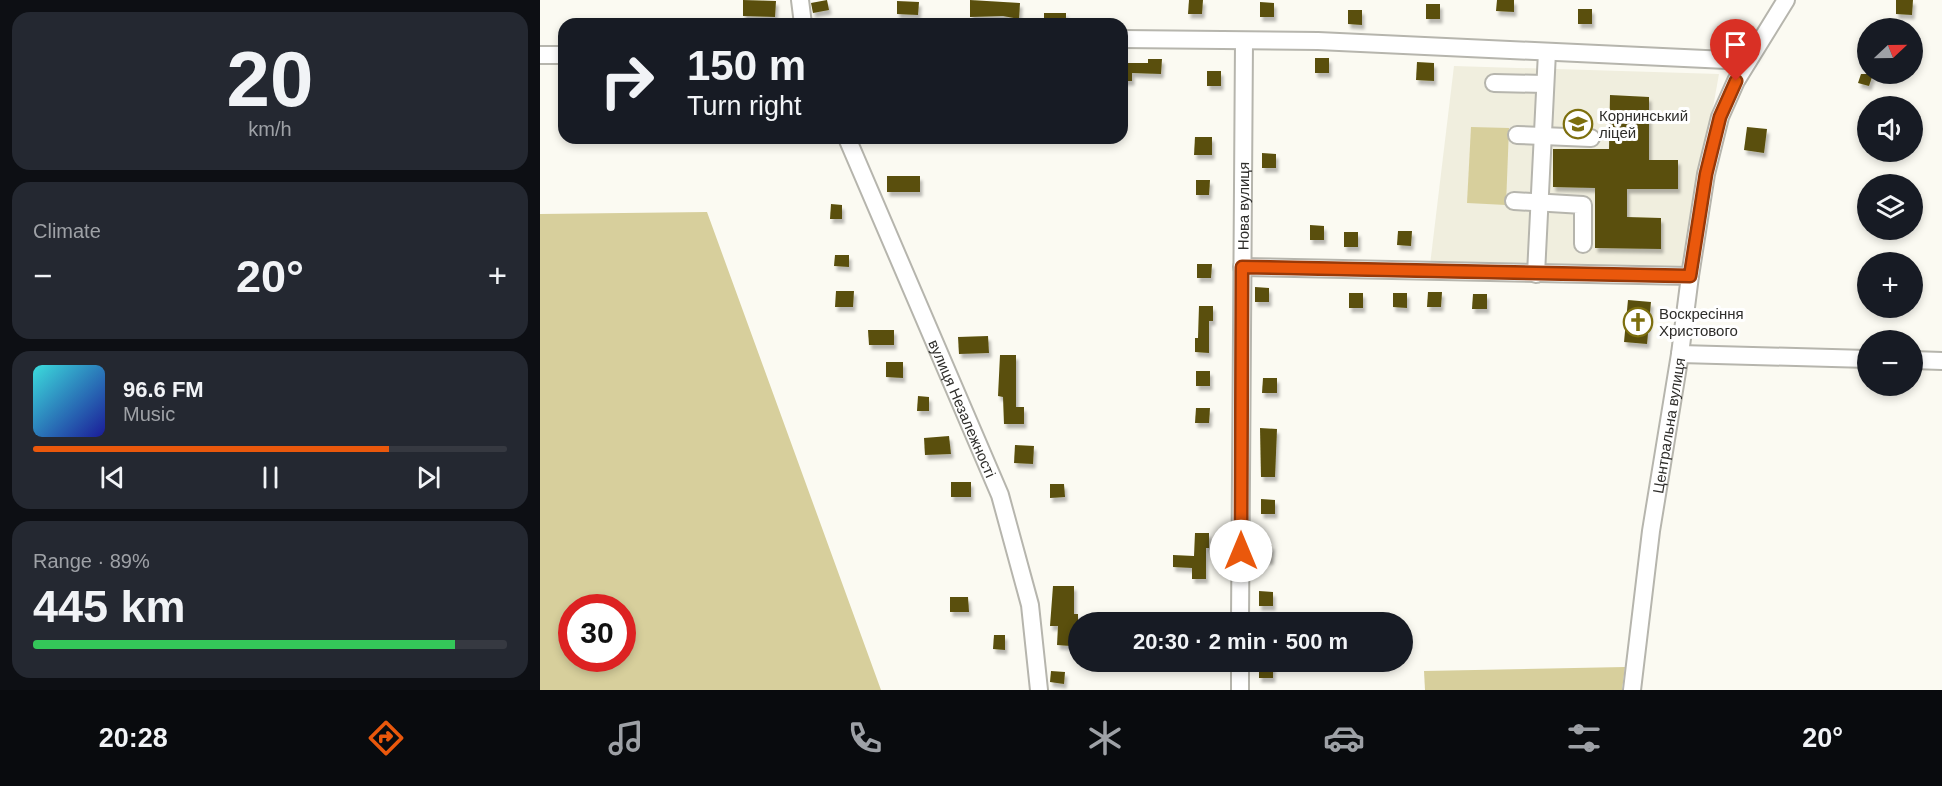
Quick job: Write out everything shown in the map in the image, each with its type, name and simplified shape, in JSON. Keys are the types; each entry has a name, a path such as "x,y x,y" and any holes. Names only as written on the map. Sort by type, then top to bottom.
{"street":[{"path":"800,0 803,18"},
{"name":"Центральна вулиця","path":"1632,690 1651,531 1706,174 1720,117 1736,81 1786,0"},
{"path":"1128,39 1317,41 1748,61"},
{"name":"Нова вулиця","path":"1240,612 1244,42"},
{"path":"1536,274 1547,52"},
{"path":"540,54 558,55"},
{"path":"1494,83 1545,84"},
{"path":"1518,135 1591,138"},
{"name":"вулиця Незалежності","path":"850,144 1000,495 1030,605 1039,690"},
{"path":"1514,201 1583,205 1583,244"},
{"path":"1242,267 1690,276"},
{"path":"1680,354 1857,359"},
{"path":"1923,360 1942,361"},
{"path":"1240,672 1240,690"}],"shaded area":[{"name":"Корнинський ліцей","path":"1454,66 1719,74 1684,269 1430,265"},
{"path":"1471,127 1509,128 1506,205 1467,203"},
{"path":"707,212 881,690 540,690 540,214"},
{"path":"1625,667 1622,690 1425,690 1424,671"}],"building":[{"path":"743,0 776,1 775,17 743,16"},
{"path":"827,0 829,10 813,13 811,3"},
{"path":"970,0 1020,3 1019,18 970,17"},
{"path":"1189,0 1203,0 1202,14 1188,14"},
{"path":"1497,0 1514,0 1514,12 1496,11"},
{"path":"1896,0 1913,0 1912,15 1896,14"},
{"path":"897,1 919,2 918,15 897,14"},
{"path":"1260,2 1274,3 1274,17 1260,17"},
{"path":"1426,4 1440,4 1440,19 1426,19"},
{"path":"1578,9 1592,9 1592,24 1578,24"},
{"path":"1348,10 1362,10 1362,25 1348,24"},
{"path":"1044,13 1066,13 1066,18 1044,18"},
{"path":"1315,58 1329,58 1329,73 1315,73"},
{"path":"1148,59 1162,59 1161,74 1132,73 1132,81 1128,81 1128,63 1148,63"},
{"path":"1417,62 1434,63 1434,81 1416,80"},
{"path":"1207,71 1221,71 1221,86 1207,86"},
{"path":"1610,95 1649,97 1649,160 1678,160 1678,189 1627,189 1627,217 1661,218 1661,249 1595,248 1595,188 1553,187 1553,149 1609,149"},
{"path":"1747,127 1767,129 1764,153 1744,150"},
{"path":"1195,137 1212,137 1212,155 1194,155"},
{"path":"1262,153 1276,154 1276,168 1262,168"},
{"path":"887,176 920,176 920,192 887,192"},
{"path":"1196,180 1210,180 1209,195 1196,195"},
{"path":"831,204 842,205 842,219 830,219"},
{"path":"1310,225 1324,226 1324,240 1310,240"},
{"path":"1398,231 1412,231 1411,246 1397,245"},
{"path":"1344,232 1358,232 1358,247 1344,247"},
{"path":"835,255 849,255 849,267 834,266"},
{"path":"1197,264 1212,264 1211,278 1197,278"},
{"path":"1255,287 1269,288 1269,302 1255,302"},
{"path":"836,291 854,291 853,307 835,307"},
{"path":"1428,292 1442,292 1441,307 1427,307"},
{"path":"1349,293 1363,293 1363,308 1349,308"},
{"path":"1393,293 1407,293 1407,308 1393,307"},
{"path":"1473,294 1487,294 1487,309 1472,309"},
{"name":"Воскресіння Христового","path":"1628,300 1651,302 1647,344 1624,342"},
{"path":"1199,306 1213,306 1213,321 1209,321 1209,353 1195,352"},
{"path":"868,330 894,330 894,345 869,345"},
{"path":"988,336 989,353 959,354 958,337"},
{"path":"1000,355 1016,355 1016,407 1024,407 1024,424 1004,424 1003,397 998,396"},
{"path":"886,362 903,362 903,378 886,377"},
{"path":"1196,371 1210,371 1210,386 1196,386"},
{"path":"1263,378 1277,378 1277,393 1262,393"},
{"path":"918,396 929,397 929,411 917,411"},
{"path":"1196,408 1210,408 1209,423 1195,423"},
{"path":"1260,428 1277,429 1275,477 1261,477"},
{"path":"949,436 951,454 925,455 924,438"},
{"path":"1015,445 1034,446 1033,464 1014,463"},
{"path":"951,482 971,482 971,497 951,497"},
{"path":"1050,484 1064,484 1065,497 1050,498"},
{"path":"1261,499 1275,500 1275,514 1261,514"},
{"path":"1195,533 1209,533 1209,548 1206,548 1206,579 1192,579 1192,568 1173,567 1173,555 1194,556"},
{"path":"1257,545 1272,545 1271,560 1257,560"},
{"path":"1053,586 1074,586 1074,612 1068,612 1068,646 1057,645 1058,626 1050,626"},
{"path":"1259,591 1273,592 1273,606 1259,606"},
{"path":"950,597 968,597 969,612 950,612"},
{"path":"994,635 1005,635 1005,650 993,649"},
{"path":"1051,671 1065,672 1064,684 1050,682"},
{"path":"1259,672 1273,672 1273,678 1259,678"}],"place":[{"name":"Корнинський ліцей","path":"1578,124"},
{"name":"Воскресіння Христового","path":"1638,322"}],"route":[{"path":"1241,551 1242,267 1690,276 1706,174 1720,117 1736,81"}]}
